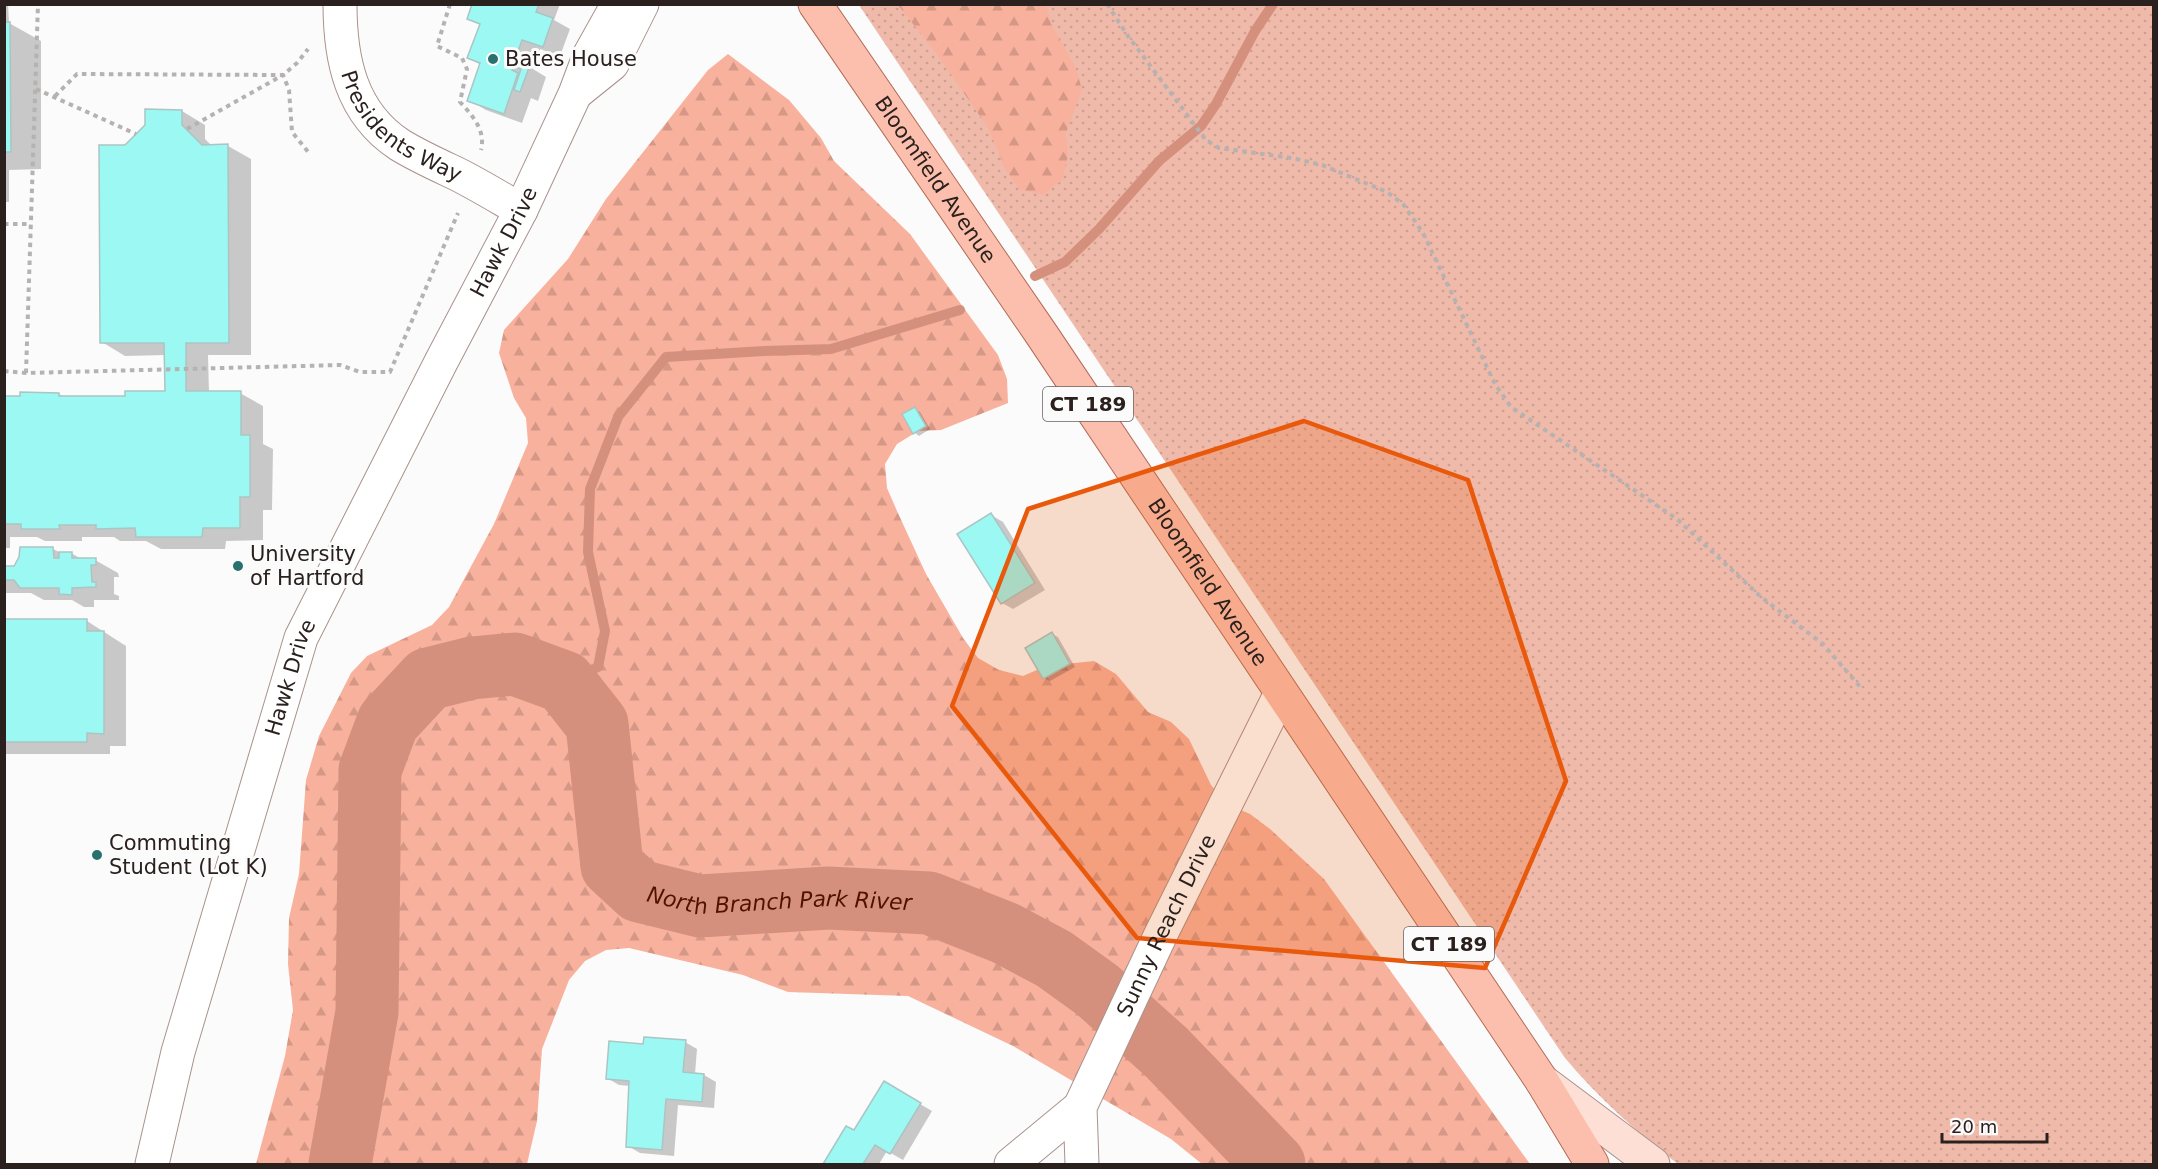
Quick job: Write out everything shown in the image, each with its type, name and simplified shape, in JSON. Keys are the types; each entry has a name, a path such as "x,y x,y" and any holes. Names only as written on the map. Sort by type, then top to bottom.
{"main road":[{"name":"Bloomfield Avenue","path":"815,4 1042,335 1542,1082 1592,1164"},
{"path":"1542,1082 1653,1164"}],"street":[{"name":"Presidents Way","path":"340,4 345,65 358,101 381,130 400,145 521,210"},
{"name":"Hawk Drive","path":"152,1164 178,1052 301,638 521,210 575,94 590,54 618,4"},
{"name":"Hawk Drive","path":"575,94 612,64 642,4"},
{"name":"Sunny Reach Drive","path":"1082,1164 1080,1107 1161,934 1281,693"},
{"path":"1011,1164 1080,1107"}],"path":[{"path":"26,373 38,4"},
{"path":"450,4 437,46 462,58 467,69 460,102 477,121 482,144 480,150"},
{"path":"1107,4 1128,36 1206,140 1219,148 1292,158 1322,165 1387,192 1403,204 1423,233 1495,384 1511,407 1677,519 1761,597 1823,644 1862,689"},
{"path":"187,129 282,75 297,63 313,42"},
{"path":"55,96 77,74 282,75"},
{"path":"282,75 289,90 292,132 309,153"},
{"path":"36,89 136,134"},
{"path":"4,371 26,373 340,365 360,372 390,372 459,210"},
{"path":"4,224 31,224"}],"highlighted area":[{"path":"1304,421 1468,480 1566,781 1485,968 1137,938 952,706 1028,509"}],"shaded area":[{"path":"859,5 2153,5 2153,1164 1678,1164 1633,1127 1604,1101 1565,1058"}],"green space":[{"path":"898,5 1046,5 1051,24 1075,66 1082,89 1066,133 1068,156 1062,180 1043,195 1019,189 1006,170 987,126 933,49"},
{"path":"728,54 789,100 821,138 834,161 910,234 998,355 1007,379 1008,403 941,430 918,431 897,444 885,464 887,488 897,511 926,574 963,638 978,658 999,670 1023,676 1046,666 1094,661 1116,674 1148,712 1171,722 1189,739 1211,785 1227,804 1250,814 1270,829 1324,879 1530,1164 1202,1164 1171,1139 1013,1046 908,996 788,992 743,975 629,948 606,950 585,961 569,980 542,1049 537,1121 527,1164 256,1164 285,1056 293,1010 288,964 289,918 299,874 306,780 319,736 351,673 367,656 432,625 449,607 494,524 528,443 526,418 514,398 499,353 504,330 568,259 606,199 708,70"}],"building":[{"name":"Bates House","path":"472,4 539,4 536,12 553,18 543,47 522,40 515,60 530,65 520,92 514,90 521,69 513,66 512,70 518,73 504,114 467,101 480,63 467,58 480,24 467,19"},
{"path":"4,22 10,22 11,152 4,152"},
{"path":"145,109 182,110 182,125 202,145 228,144 229,343 186,343 186,391 241,391 241,435 250,435 250,497 240,497 240,528 203,528 202,537 136,537 135,528 96,529 96,525 59,525 60,529 21,529 21,524 4,524 4,396 20,396 20,392 59,393 59,396 125,396 125,391 165,391 164,343 100,343 99,145 125,145 145,125"},
{"path":"915,407 926,426 913,434 902,414"},
{"path":"991,513 1035,583 1001,604 957,534"},
{"path":"20,547 53,547 54,558 59,558 59,552 72,552 72,558 96,558 96,565 91,565 92,582 96,582 96,587 72,588 72,595 59,594 59,588 20,588 14,580 4,580 4,566 14,566 19,557"},
{"path":"4,619 87,619 87,631 104,631 104,734 87,733 87,742 4,742"},
{"path":"1052,632 1070,664 1043,679 1025,648"},
{"path":"644,1037 686,1040 683,1072 704,1074 702,1102 666,1099 662,1150 626,1147 629,1081 606,1079 609,1041 643,1044"},
{"path":"884,1081 921,1103 890,1154 875,1145 863,1164 823,1164 846,1126 854,1130"}],"waterway":[{"path":"1035,276 1065,262 1099,229 1159,161 1201,126 1273,4"},
{"path":"564,682 598,667 605,631 588,552 590,489 618,417 666,357 831,349 960,310"},
{"name":"North Branch Park River","path":"340,1164 367,1012 370,770 388,722 428,679 472,668 515,664 564,682 597,724 612,866 639,891 700,906 828,898 929,903 1005,933 1054,959 1097,990 1166,1052 1274,1164"}],"place":[{"name":"Bates House","path":"493,59"},
{"name":"University of Hartford","path":"238,566"},
{"name":"Commuting Student (Lot K)","path":"97,855"}]}
